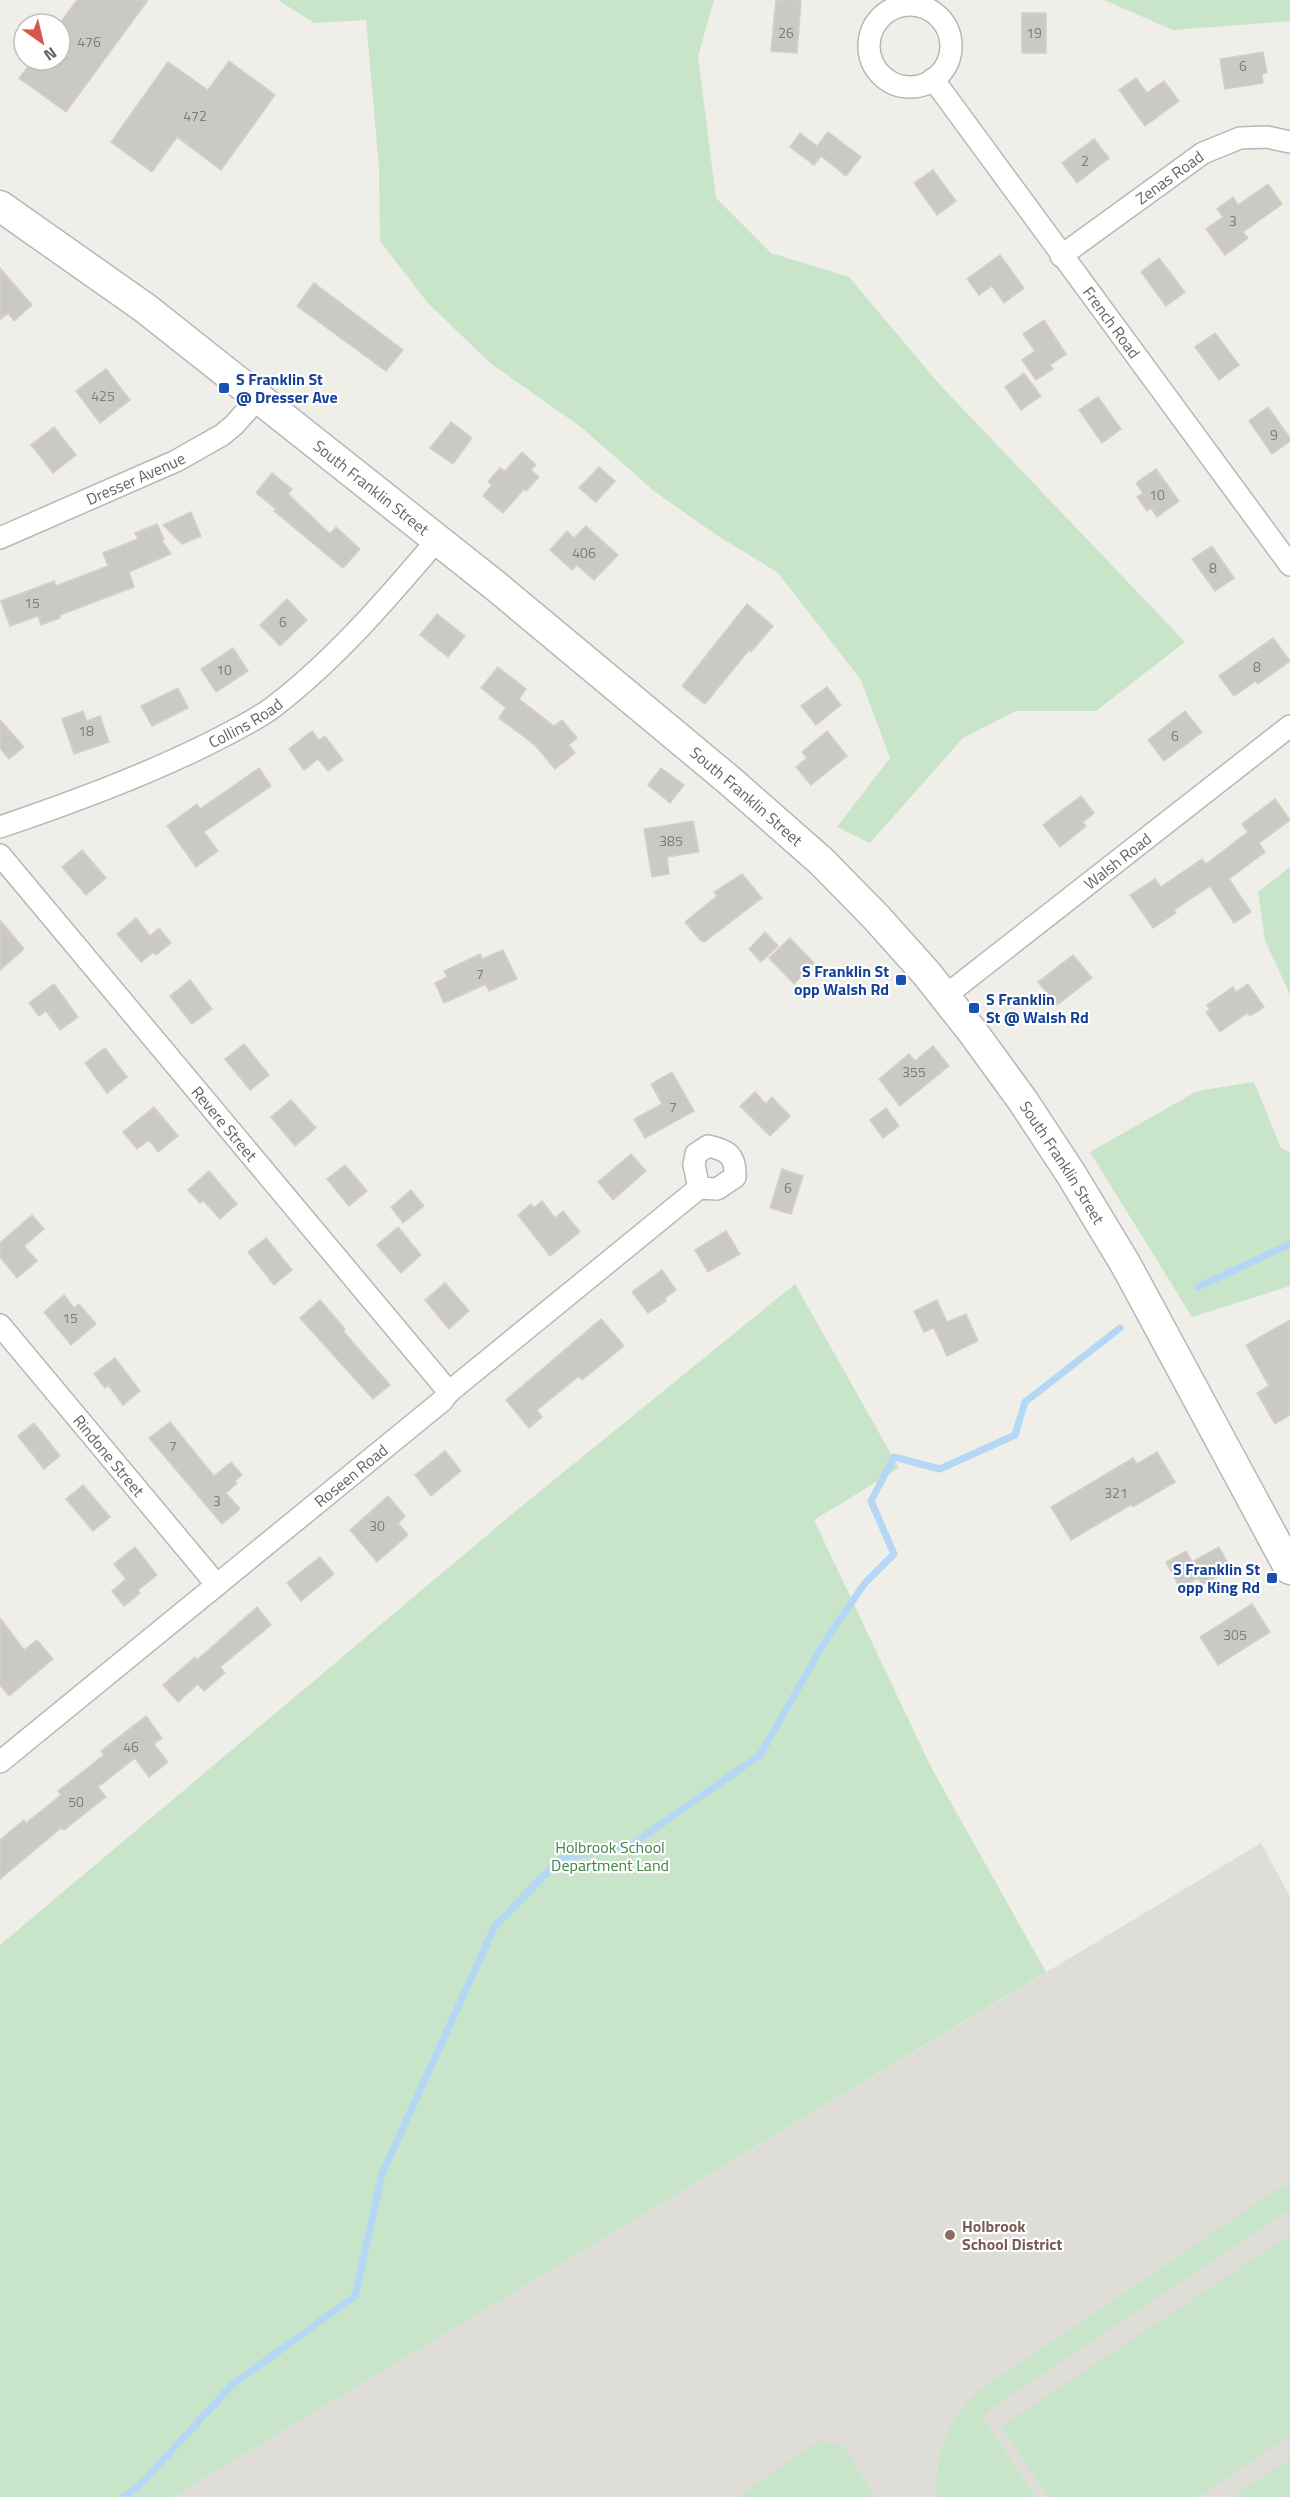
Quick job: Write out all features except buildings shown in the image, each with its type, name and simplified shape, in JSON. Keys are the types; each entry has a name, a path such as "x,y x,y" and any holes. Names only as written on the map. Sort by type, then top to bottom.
{"main road":[{"name":"South Franklin Street","path":"0,206 122,290 438,539 730,781 814,856 887,928 945,996 1023,1101 1098,1219 1131,1275 1290,1569"}],"street":[{"name":"French Road","path":"933,79 1290,565"},
{"name":"Zenas Road","path":"1061,256 1190,161 1215,147 1240,138 1254,137 1280,138 1290,142"},
{"name":"Dresser Avenue","path":"0,538 176,461 222,435 259,397"},
{"name":"Collins Road","path":"0,826 47,811 173,762 270,709 321,666 367,622 438,539"},
{"name":"Walsh Road","path":"945,996 1290,726"},
{"name":"Revere Street","path":"0,855 449,1392"},
{"name":"Roseen Road","path":"0,1762 699,1188"},
{"name":"Rindone Street","path":"0,1325 216,1585"}],"shaded area":[{"name":"Holbrook School District","path":"1261,1843 1290,1897 1290,2497 174,2497"}],"green space":[{"path":"278,0 714,0 698,56 716,198 771,253 849,277 940,385 1185,642 1096,711 1016,711 963,738 870,843 837,827 890,758 861,680 778,573 715,534 654,491 581,427 490,363 427,302 380,241 379,168 366,20 314,23"},
{"path":"1104,0 1290,0 1290,21 1173,30"},
{"path":"1290,867 1290,995 1265,940 1258,892"},
{"path":"1254,1082 1281,1148 1290,1152 1290,1286 1192,1317 1090,1152 1197,1091"},
{"name":"Holbrook School Department Land","path":"795,1284 899,1468 814,1520 931,1767 1046,1972 174,2497 0,2497 0,1945 517,1510"},
{"path":"1290,2184 1290,2210 988,2411 983,2418 1036,2497 936,2497 938,2467 945,2440 958,2415 977,2392 1275,2191"},
{"path":"1290,2235 1290,2435 1198,2497 1048,2497 1001,2427"},
{"path":"819,2440 843,2446 875,2497 738,2497"},
{"path":"1290,2459 1290,2495 1287,2497 1233,2497"}],"waterway":[{"path":"1198,1287 1290,1244"},
{"path":"124,2497 140,2485 232,2385 355,2296 382,2174 495,1926 561,1858 630,1846 760,1755 827,1638 865,1583 894,1554 871,1501 894,1457 940,1469 1015,1435 1025,1402 1120,1328"}],"place":[{"name":"S Franklin St @ Dresser Ave","path":"224,388"},
{"name":"S Franklin St opp Walsh Rd","path":"901,980"},
{"name":"S Franklin St @ Walsh Rd","path":"974,1008"},
{"name":"S Franklin St opp King Rd","path":"1272,1578"},
{"name":"Holbrook School District","path":"950,2235"}]}
